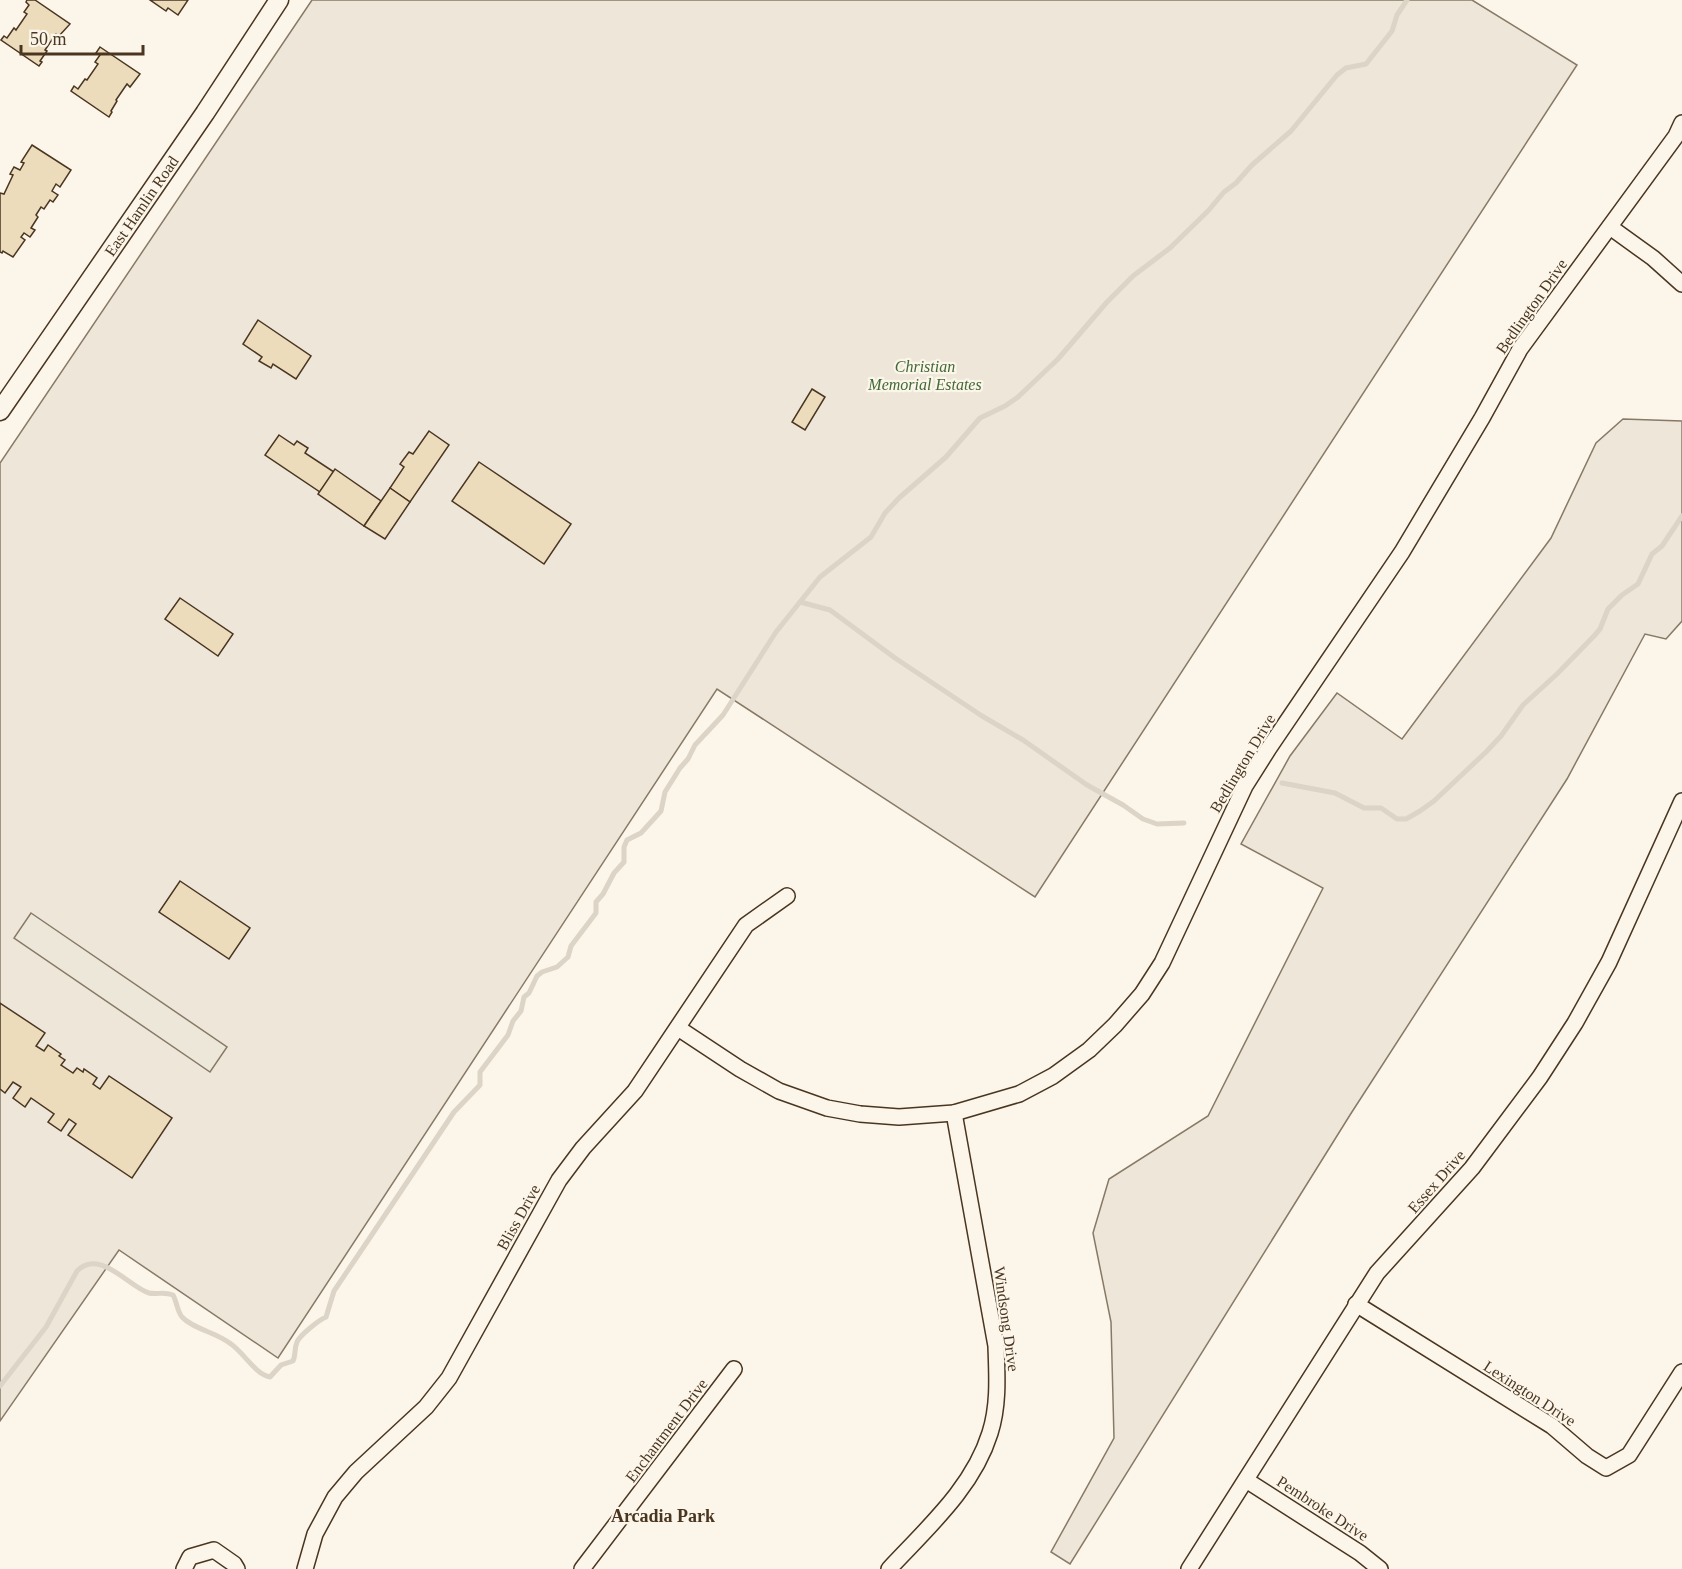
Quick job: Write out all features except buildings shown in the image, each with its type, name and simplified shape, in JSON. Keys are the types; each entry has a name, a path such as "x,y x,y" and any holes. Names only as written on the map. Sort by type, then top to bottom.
{"street":[{"name":"East Hamlin Road","path":"0,411 206,112 279,0"},
{"name":"Bedlington Drive","path":"678,1028 740,1069 779,1091 827,1108 860,1114 899,1117 954,1113 1019,1094 1053,1076 1089,1050 1142,994 1162,963 1245,786 1275,738 1402,552 1520,350 1676,136 1682,123"},
{"path":"1610,227 1653,258 1682,284"},
{"name":"Essex Drive","path":"1189,1569 1377,1272 1472,1168 1540,1077 1575,1023 1609,962 1682,801"},
{"name":"Bliss Drive","path":"305,1569 315,1534 334,1497 356,1472 426,1407 449,1378 559,1180 583,1148 635,1091 746,925 787,896"},
{"name":"Windsong Drive","path":"889,1569 950,1504 974,1471 990,1432 998,1384 996,1346 954,1113"},
{"name":"Lexington Drive","path":"1356,1304 1552,1426 1587,1456 1606,1468 1629,1455 1682,1372"},
{"name":"Enchantment Drive","path":"582,1569 734,1369"},
{"name":"Pembroke Drive","path":"1246,1480 1360,1553 1380,1569"},
{"path":"184,1569 190,1557 214,1550 234,1564 237,1569"}],"green space":[{"name":"Christian Memorial Estates","path":"312,0 1472,0 1577,65 1035,897 717,689 278,1358 119,1250 0,1421 0,463"},
{"path":"1623,419 1682,421 1682,621 1666,639 1645,634 1567,779 1350,1115 1070,1564 1051,1552 1114,1438 1111,1322 1093,1233 1109,1179 1208,1116 1323,888 1241,844 1290,756 1337,693 1402,739 1551,538 1596,443"}],"shaded area":[{"path":"31,913 227,1047 210,1072 14,938"}],"waterway":[{"path":"0,1386 46,1327 77,1271 86,1265 95,1264 105,1266 149,1293 173,1295 182,1317 198,1328 219,1336 231,1344 254,1368 265,1375 270,1377 281,1365 293,1361 299,1339 326,1317 334,1291 454,1112 480,1085 480,1072 508,1035 513,1021 521,1011 524,997 529,993 537,976 557,967 568,957 571,946 596,913 596,902 614,873 624,862 624,847 627,840 641,833 661,811 665,792 695,745 723,715 776,632 820,577 871,537 885,513 946,457 980,418 1018,397 1058,359 1107,302 1133,276 1170,248 1224,192 1291,131 1337,75 1346,68 1366,64 1392,31 1397,15 1407,0"},
{"path":"1282,783 1335,793 1364,808 1381,808 1397,819 1406,819 1420,811 1434,801 1486,752 1501,736 1523,705 1594,636 1600,629 1608,609 1638,584 1652,554 1662,546 1682,516"},
{"path":"800,602 830,610 895,658 982,716 1023,740 1087,785 1143,819 1157,824 1184,823"}],"district":[{"name":"Arcadia Park","path":"663,1516"}]}
